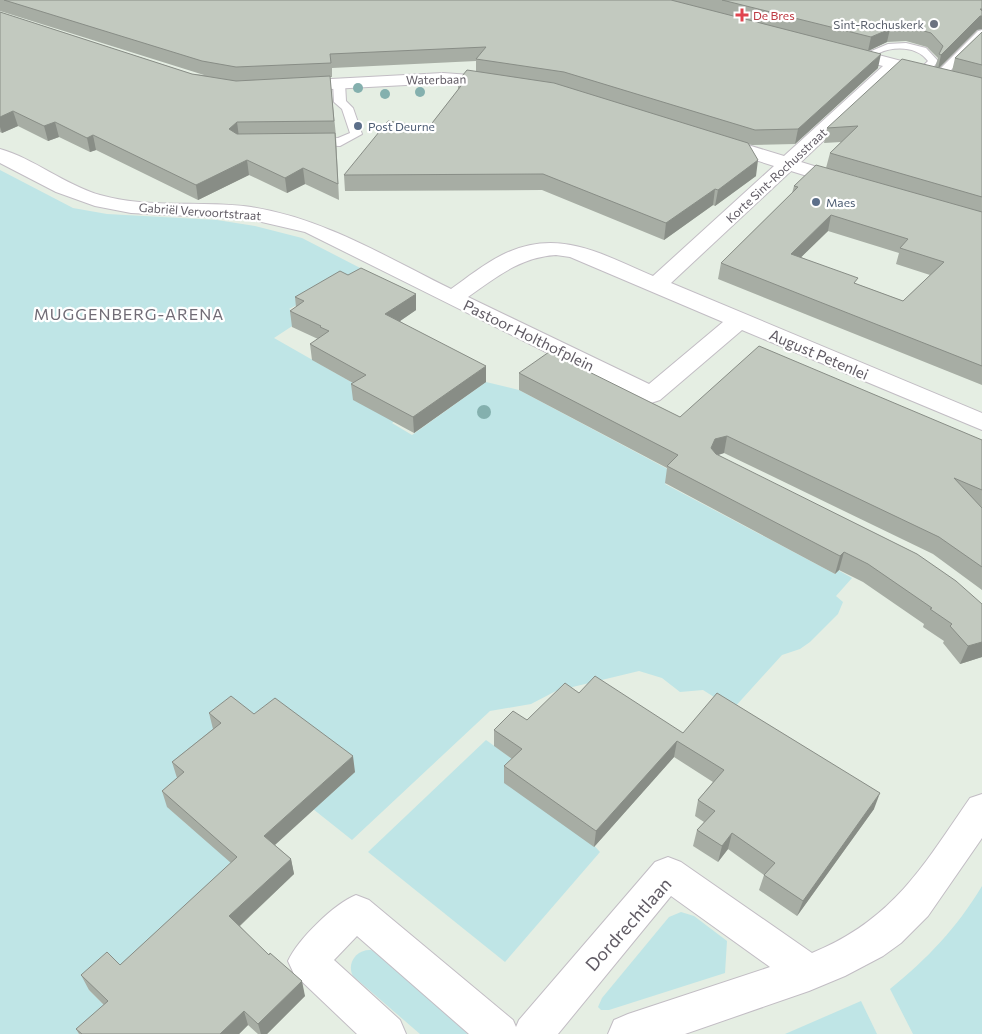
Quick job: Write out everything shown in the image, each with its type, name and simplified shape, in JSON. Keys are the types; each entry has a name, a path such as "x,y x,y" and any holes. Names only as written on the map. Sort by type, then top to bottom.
{"street":[{"path":"828,47 982,87"},
{"name":"Korte Sint-Rochusstraat","path":"656,285 895,64"},
{"name":"Waterbaan","path":"274,87 450,78 515,84"},
{"path":"702,137 862,186"},
{"name":"Gabriël Vervoortstraat","path":"0,155 63,188 95,200 138,207 249,213 312,228 452,298"},
{"name":"Pastoor Holthofplein","path":"452,298 518,254 545,248 575,251 656,285"},
{"name":"August Petenlei","path":"656,285 982,422"},
{"name":"Pastoor Holthofplein","path":"452,298 651,395 738,320"},
{"path":"628,1034 810,973 852,955 877,938 903,916 928,890 982,809"},
{"name":"Dordrechtlaan","path":"532,1034 668,873 810,973"},
{"path":"386,1034 307,961 356,912 499,1034"}],"lane":[{"path":"939,76 982,33"},
{"path":"874,59 874,52 886,47 914,48 928,54 933,61 928,67 918,70"},
{"path":"303,142 340,142 356,134 347,108 340,102 339,83"}],"shaded area":[{"path":"0,170 73,208 107,214 217,220 255,226 302,238 366,271 289,309 306,317 274,338 367,391 401,416 392,423 412,435 486,382 519,390 675,473 665,484 835,574 838,570 852,578 836,596 843,602 838,614 810,642 800,649 782,655 733,709 703,690 680,692 662,678 639,671 556,691 531,704 490,711 352,840 313,809 168,807 191,828 206,816 242,873 89,990 115,1016 94,1034 0,1034"},
{"path":"486,740 521,765 600,852 505,962 368,852"},
{"path":"982,886 982,1034 913,1034 890,989 917,966 940,942 962,916"},
{"path":"681,912 694,916 727,941 725,973 609,1010 601,1010 598,1007 602,998 669,917"},
{"path":"371,950 474,1034 420,1034 353,976 351,966 354,958 361,952"},
{"path":"861,1001 877,1034 785,1034"}],"building":[{"path":"4,0 671,0 881,54 798,129 755,130 564,72 476,59 486,47 330,54 331,63 236,67 202,61"},
{"path":"722,0 982,0 982,9 980,9 982,16 941,55 939,54 943,46 931,33 910,27 890,29 871,37"},
{"path":"0,12 192,74 236,81 330,76 334,121 237,122 229,129 237,134 335,133 338,184 303,168 285,178 247,160 196,185 93,135 87,138 55,122 44,126 13,111 0,117"},
{"path":"982,32 982,65 955,58"},
{"path":"902,59 982,78 982,197 830,153 858,126 827,128"},
{"path":"467,70 554,83 748,143 758,160 718,190 715,189 666,223 543,174 344,175 388,121 429,127 464,82 458,81"},
{"path":"816,165 982,212 982,366 721,263 798,187 794,186","holes":["831,215 908,239 900,248 944,262 903,301 854,283 858,278 791,254"]},
{"path":"361,268 416,294 385,314 486,366 413,417 351,384 366,375 310,344 329,331 290,311 304,301 295,297 340,271 348,275"},
{"path":"759,346 982,440 982,490 954,478 982,508 982,567 939,537 727,436 715,439 711,448 716,454 917,554 956,581 982,604 982,642 968,646 950,626 952,624 868,564 844,552 840,556 667,466 678,455 519,373 549,352 680,417"},
{"path":"595,676 683,733 717,693 880,793 803,901 764,875 775,863 732,833 722,846 697,830 715,811 698,800 724,770 677,741 596,831 504,766 522,749 494,730 513,711 527,720 565,683 579,693"},
{"path":"231,696 254,714 275,698 353,756 264,836 291,859 229,916 269,955 270,953 302,981 258,1024 244,1011 220,1034 82,1034 76,1029 108,1001 81,975 107,952 120,965 237,857 162,791 184,772 172,762 221,723 209,713"}],"place":[{"name":"De Bres","path":"742,15"},
{"name":"Sint-Rochuskerk","path":"934,24"},
{"name":"Post Deurne","path":"358,126"},
{"name":"Maes","path":"816,202"}],"district":[{"name":"MUGGENBERG-ARENA","path":"129,313"}]}
